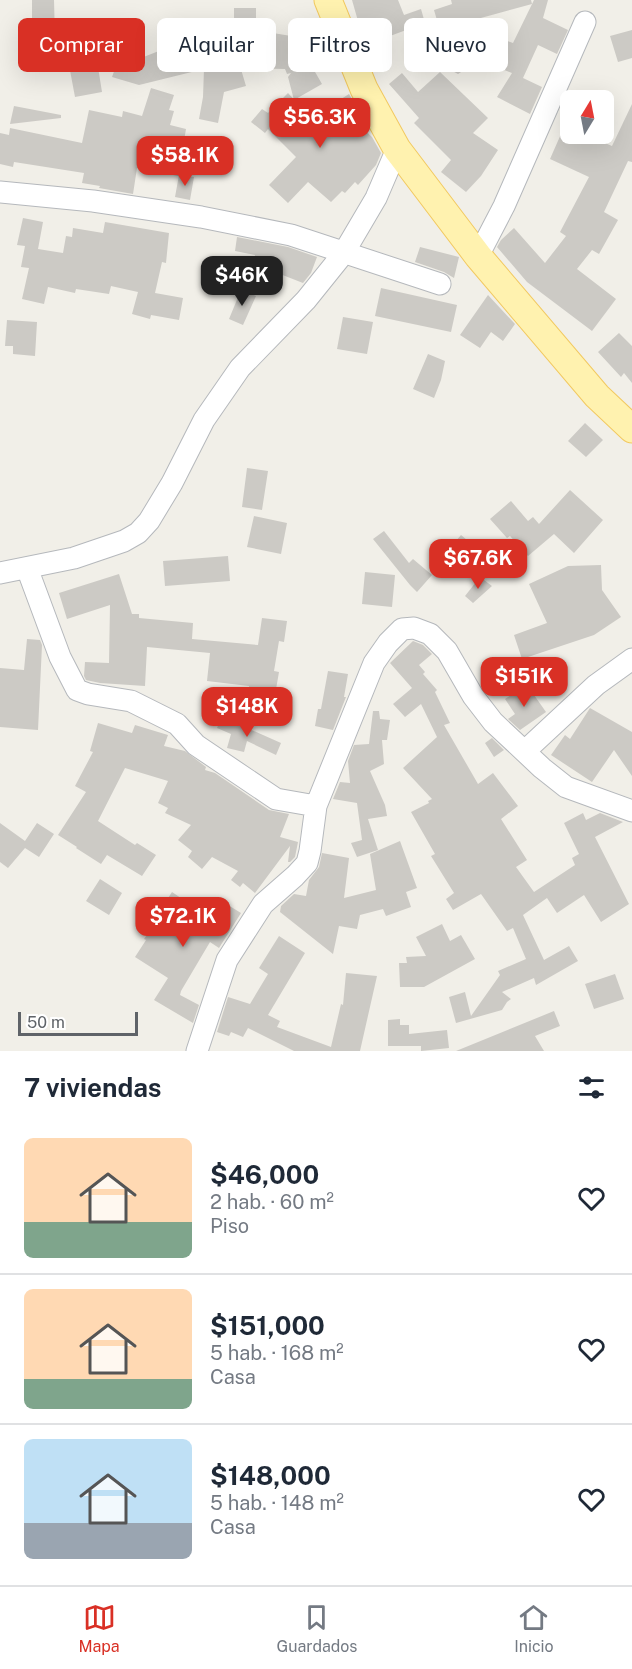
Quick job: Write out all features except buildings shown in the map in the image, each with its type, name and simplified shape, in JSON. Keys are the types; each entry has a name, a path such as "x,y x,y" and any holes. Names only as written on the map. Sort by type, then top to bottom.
{"main road":[{"path":"328,0 364,89 396,149 478,255 597,396 632,429"}],"street":[{"path":"478,255 504,206 585,22"},
{"path":"0,573 74,558 124,541 138,533 149,521 172,483 204,420 240,368 306,300 343,254 376,198 396,149"},
{"path":"0,192 93,201 201,217 291,235 343,254 408,272 440,284"},
{"path":"27,568 60,657 77,690 131,701 177,724 196,745 276,799 316,806"},
{"path":"197,1051 227,960 263,904 307,863 316,806 374,663 388,642 402,629 414,628 430,634 447,651 473,696 493,722 566,787 632,811"},
{"path":"525,751 596,685 632,659"}]}
